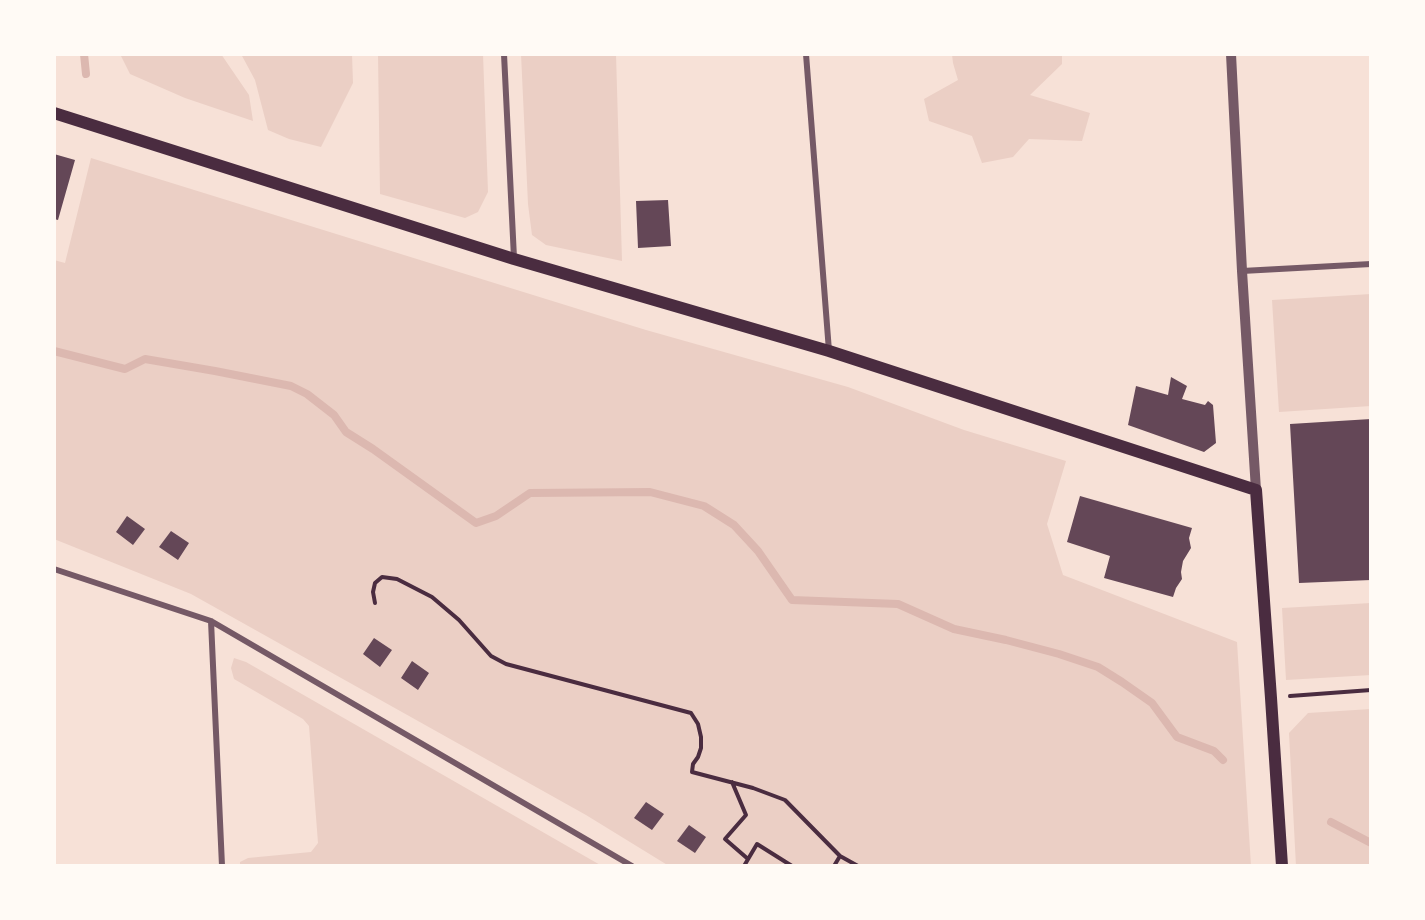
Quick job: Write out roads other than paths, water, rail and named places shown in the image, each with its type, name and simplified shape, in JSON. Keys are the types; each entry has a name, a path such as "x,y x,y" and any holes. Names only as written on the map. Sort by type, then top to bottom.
{"main road":[{"path":"54,113 514,259 829,351 1256,490 1282,866"}],"street":[{"path":"504,54 514,259"},
{"path":"806,54 829,351"},
{"path":"1231,54 1256,490"},
{"path":"1242,272 1371,264"},
{"path":"54,569 211,621 632,866"},
{"path":"211,621 222,866"}],"waterway":[{"path":"84,54 86,74"},
{"path":"54,351 125,369 145,359 291,386 307,394 334,415 346,432 476,523 496,516 530,493 650,492 704,506 734,525 758,551 792,600 898,604 954,629 1006,640 1098,667 1152,703 1177,737 1214,751 1223,760"},
{"path":"1331,822 1371,843"}]}
